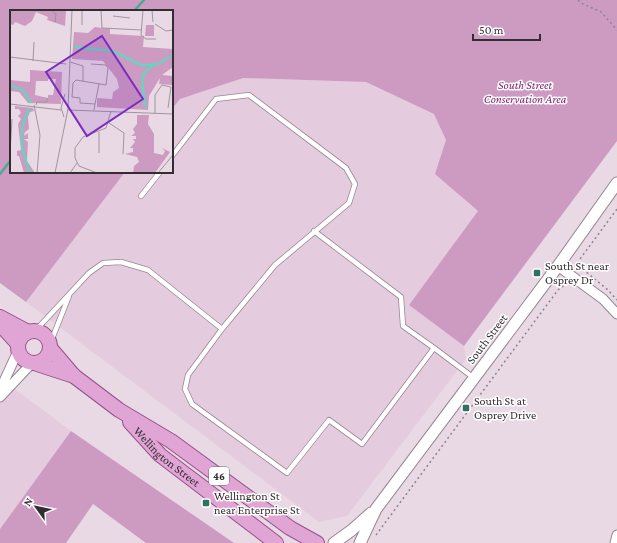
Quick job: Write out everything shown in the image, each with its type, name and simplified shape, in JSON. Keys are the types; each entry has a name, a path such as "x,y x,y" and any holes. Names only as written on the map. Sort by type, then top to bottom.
{"main road":[{"name":"46","path":"0,317 45,335 51,346"},
{"name":"46","path":"0,324 18,348 23,360 34,364"},
{"path":"18,348 20,339 32,331"},
{"path":"34,364 46,359 51,346"},
{"name":"Wellington Street","path":"51,346 74,376 119,410 171,441 290,528 317,543"},
{"name":"Wellington Street","path":"34,364 74,376"},
{"name":"Wellington Street","path":"119,410 160,455 276,543"}],"street":[{"name":"South Street","path":"360,543 376,509 558,266 617,183"},
{"path":"558,266 603,299 617,314"},
{"path":"0,390 18,348"},
{"path":"0,397 34,364"},
{"name":"South Street","path":"334,543 352,530 376,509"},
{"path":"615,543 617,535"}],"lane":[{"path":"173,155 216,99 249,95 346,168 355,184 349,202 275,265 222,329 188,375 185,389 192,404 286,473 328,420 362,444 434,348"},
{"path":"142,196 159,173"},
{"path":"314,231 401,297 403,326 474,378"},
{"path":"32,331 89,273 103,263 121,262 148,270 222,329"},
{"path":"51,346 71,292"}],"path":[{"path":"578,0 581,3 601,12 617,30"},
{"path":"617,209 580,259 578,267 608,290 617,300"},
{"path":"375,536 558,290 567,282"}],"shaded area":[{"path":"243,78 366,82 435,114 446,140 436,174 479,211 409,305 464,346 466,359 347,516 319,522 26,302 124,173 173,173 173,108 180,99"},
{"path":"0,378 71,431 0,529"}],"green space":[{"name":"South Street Conservation Area","path":"0,0 617,0 617,141 464,346 409,305 478,211 435,174 446,140 434,114 366,82 243,78 180,99 173,108 173,10 10,10 10,173 124,173 26,302 0,283"},
{"path":"71,431 234,543 146,543 93,504 66,543 0,543 0,529"}],"waterway":[{"path":"135,10 144,0"},
{"path":"0,174 10,161"}],"place":[{"name":"South St near Osprey Dr","path":"537,273"},
{"name":"South St at Osprey Drive","path":"466,408"},
{"name":"Wellington St near Enterprise St","path":"206,503"}]}
